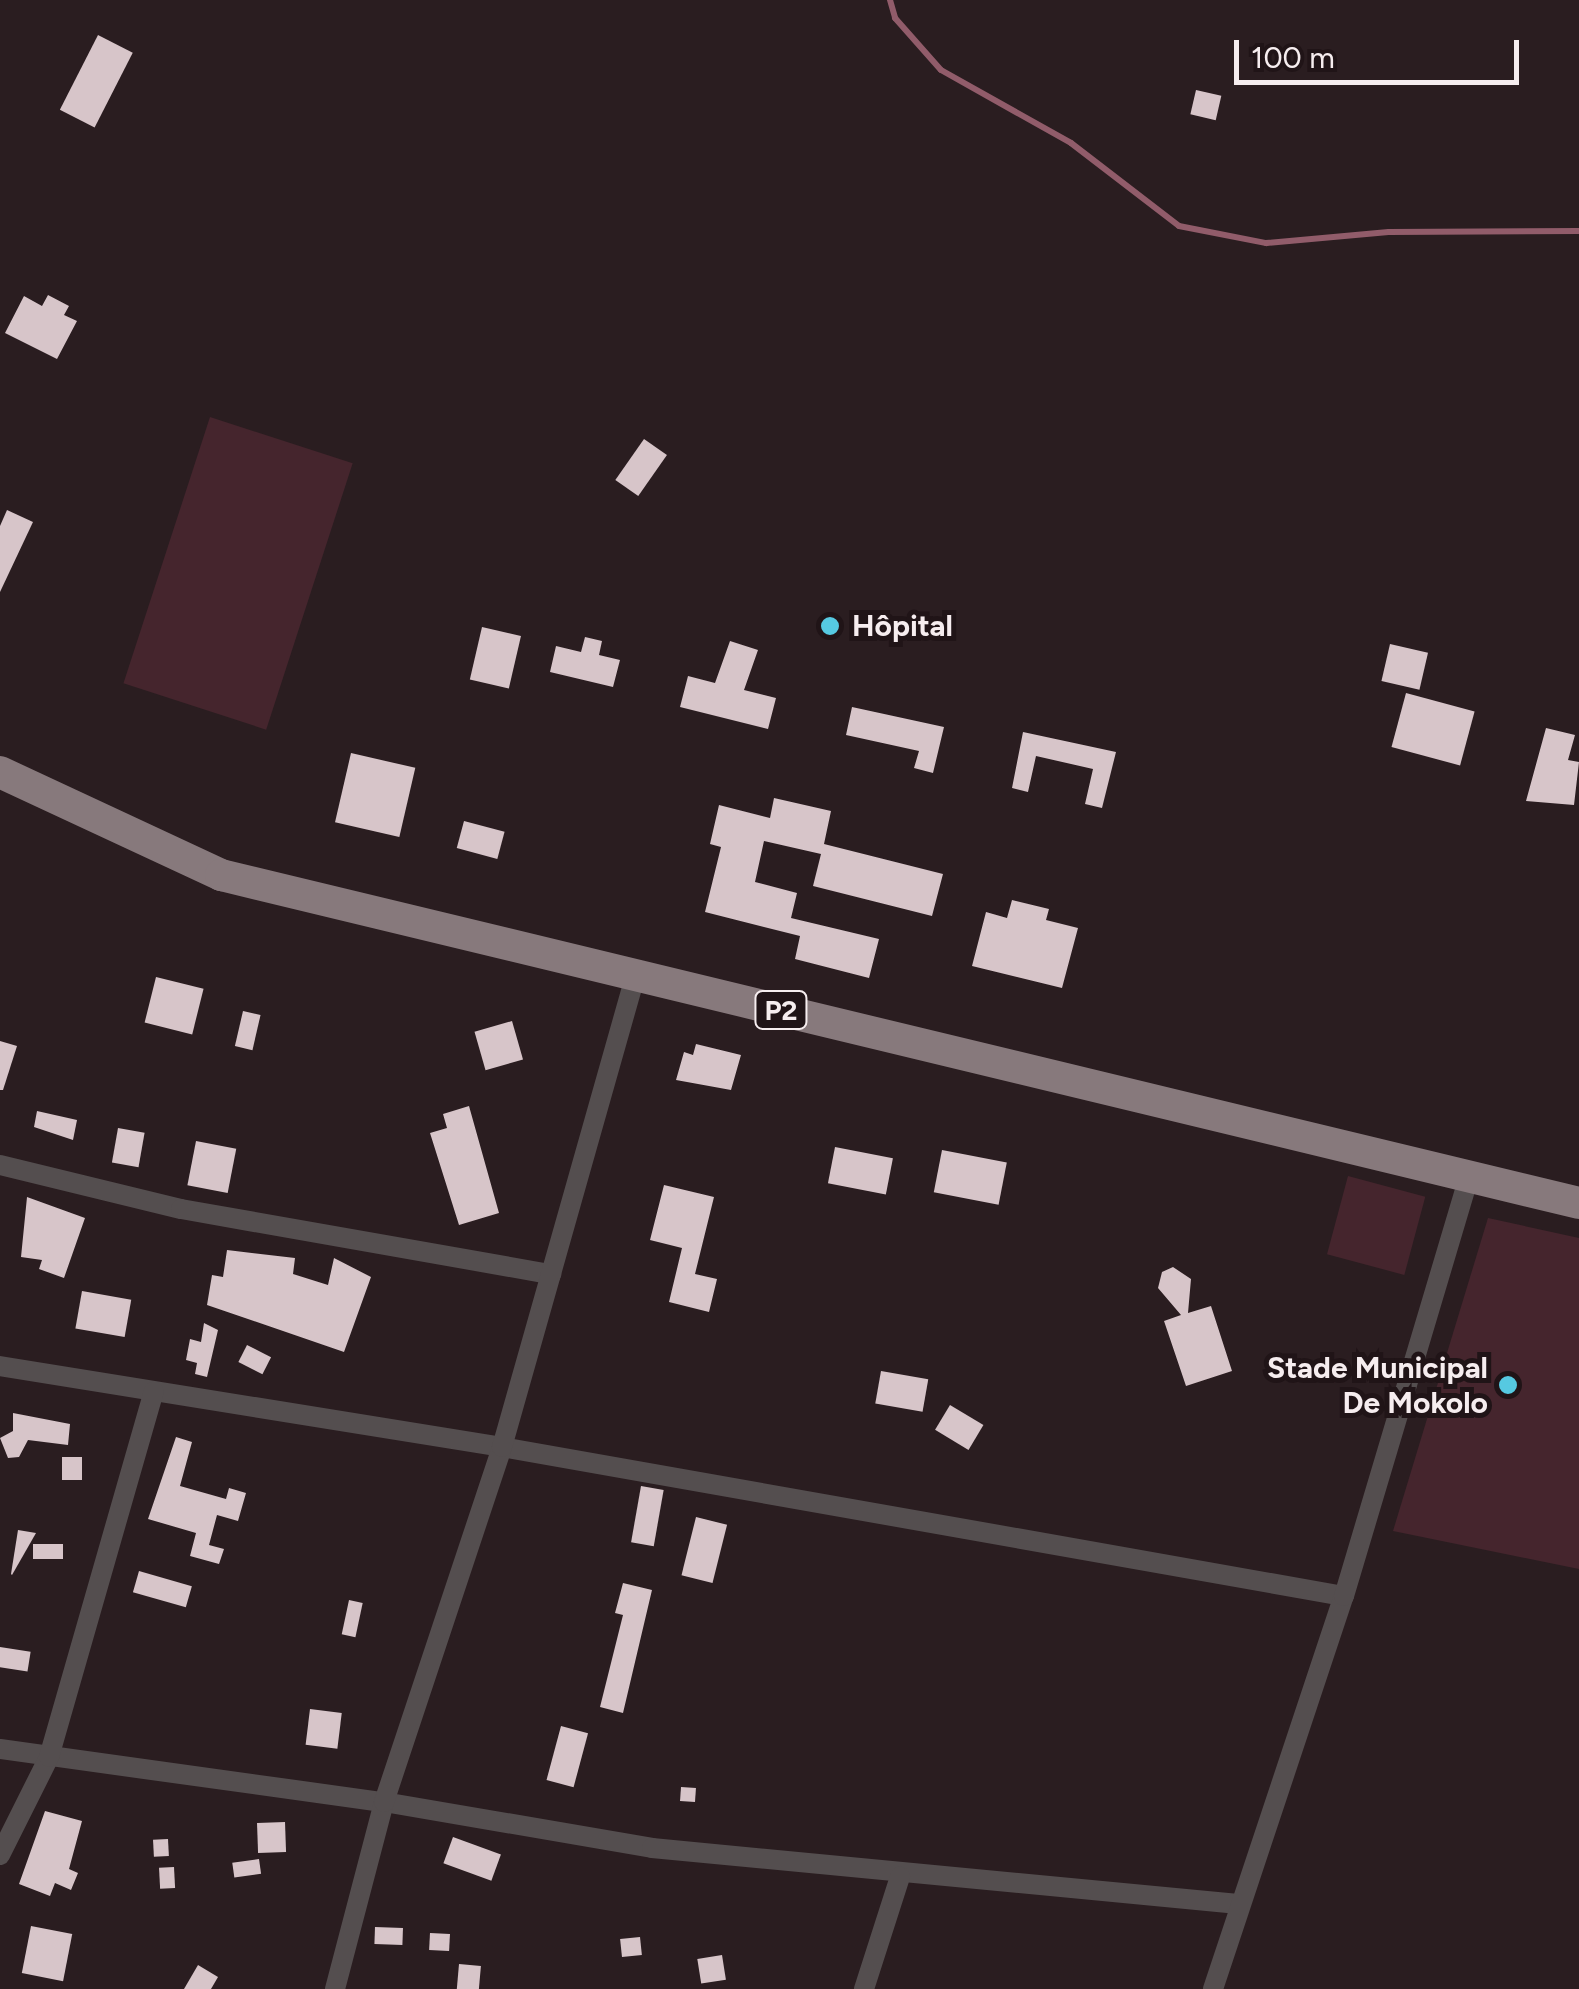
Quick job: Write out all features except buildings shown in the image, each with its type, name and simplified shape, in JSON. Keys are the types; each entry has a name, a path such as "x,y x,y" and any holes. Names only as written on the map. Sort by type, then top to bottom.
{"main road":[{"name":"P2","path":"0,772 221,876 1579,1203"}],"street":[{"path":"335,1989 384,1802 502,1446 635,976"},
{"path":"0,1165 182,1209 551,1274"},
{"path":"1213,1989 1238,1904 1344,1596 1469,1176"},
{"path":"0,1366 502,1446 1344,1596"},
{"path":"0,1855 49,1757 154,1392"},
{"path":"0,1749 384,1802 652,1848 900,1877 1238,1904"},
{"path":"864,1989 900,1877"}],"shaded area":[{"path":"210,417 353,463 266,730 123,683"},
{"path":"1348,1176 1425,1197 1404,1275 1327,1254"},
{"name":"Stade Municipal De Mokolo","path":"1488,1218 1579,1238 1579,1569 1393,1531"}],"waterway":[{"path":"890,0 895,18 941,70 1071,143 1179,226 1266,243 1389,232 1579,231"}],"place":[{"name":"Hôpital","path":"830,626"},
{"name":"Stade Municipal De Mokolo","path":"1508,1385"}]}
